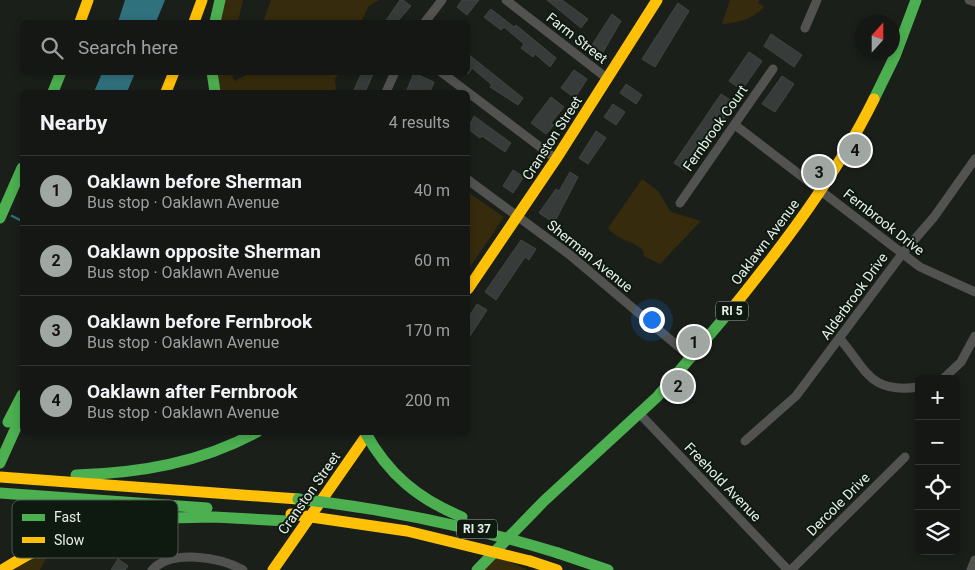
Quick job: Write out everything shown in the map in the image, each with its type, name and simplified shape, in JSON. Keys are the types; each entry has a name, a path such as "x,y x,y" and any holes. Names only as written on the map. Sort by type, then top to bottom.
{"main road":[{"path":"81,20 88,0"},
{"path":"195,20 202,0"},
{"path":"215,20 220,0"},
{"name":"Cranston Street","path":"470,286 556,159 657,0"},
{"name":"Oaklawn Avenue","path":"477,570 544,502 639,414 692,358 782,247 846,152 876,98 895,56 916,0"},
{"path":"54,90 60,75"},
{"path":"167,90 173,75"},
{"path":"212,75 215,90"},
{"path":"0,218 20,173"},
{"path":"0,438 20,399"},
{"path":"0,463 20,418"},
{"path":"0,477 120,473 164,467 213,454 251,435"},
{"name":"Cranston Street","path":"273,570 365,435"},
{"path":"369,435 389,469 418,497 457,515 558,553"},
{"name":"RI 37","path":"0,477 29,481 298,499 345,504 430,518 486,531 608,570"},
{"name":"RI 37","path":"0,493 81,500"},
{"name":"RI 37","path":"178,508 370,524 445,539 530,561 556,570"},
{"path":"178,519 200,517 289,518"},
{"path":"2,570 19,558"}],"street":[{"path":"427,20 442,0"},
{"name":"Farm Street","path":"506,0 608,78"},
{"path":"805,28 817,0"},
{"path":"969,0 975,2"},
{"name":"Fernbrook Court","path":"680,203 773,69"},
{"path":"387,90 394,75"},
{"path":"445,75 465,90"},
{"path":"470,94 556,159"},
{"name":"Fernbrook Drive","path":"734,125 920,267 975,292"},
{"name":"Alderbrook Drive","path":"746,441 796,396 840,339 857,312 902,254 934,217 975,159"},
{"name":"Sherman Avenue","path":"470,181 570,255 692,358"},
{"path":"947,375 961,362 975,336"},
{"path":"840,339 865,374 875,382 898,387 915,386"},
{"name":"Freehold Avenue","path":"639,414 790,570"},
{"name":"Dercole Drive","path":"790,570 905,457"},
{"path":"152,570 163,562 193,558 225,562 243,570"},
{"path":"971,570 975,560"}],"shaded area":[{"path":"220,0 243,0 238,20 216,20"},
{"path":"271,0 379,0 369,6 362,20 264,20"},
{"path":"730,0 760,0 758,2 764,7 755,15 744,20 722,24"},
{"path":"212,75 232,75 235,81 246,75 338,75 335,79 336,89 334,90 214,90"},
{"path":"642,179 658,191 671,212 701,221 660,264 644,256 643,250 639,246 617,236 608,228"},
{"path":"470,193 504,217 470,267"},
{"path":"27,558 46,558 40,570 4,570"},
{"path":"489,558 503,559 528,570 479,570"}],"water":[{"path":"125,0 165,0 157,20 119,20"},
{"path":"101,75 134,75 128,90 95,90"}],"building":[{"path":"400,0 411,6 399,20 386,20"},
{"path":"462,0 479,0 467,15 457,7"},
{"path":"547,0 562,0 588,19 581,28"},
{"path":"678,3 689,11 655,67 642,59"},
{"path":"491,9 514,27 516,25 556,58 550,67 535,54 533,57 521,48 524,44 504,27 501,30 484,17"},
{"path":"612,14 621,21 603,52 592,45"},
{"path":"771,34 802,55 794,67 764,46"},
{"path":"749,52 762,61 742,90 729,81"},
{"path":"470,56 523,98 518,105 490,87 492,85 472,68 470,71"},
{"path":"574,70 587,79 575,98 561,88"},
{"path":"361,75 373,75 366,90 354,90"},
{"path":"413,75 418,75 434,82 431,90 407,90"},
{"path":"782,76 794,84 775,112 762,104"},
{"path":"626,84 642,95 636,104 620,93"},
{"path":"721,94 735,103 687,171 674,163"},
{"path":"551,97 564,107 551,123 554,125 546,134 531,123"},
{"path":"613,104 625,112 616,125 604,117"},
{"path":"474,116 511,143 505,152 482,136 480,138 470,130 470,125"},
{"path":"596,131 606,138 588,164 579,158"},
{"path":"513,170 524,177 513,193 503,186"},
{"path":"570,172 578,177 554,223 539,213 556,189 559,191"},
{"path":"521,240 536,249 529,260 525,257 496,300 485,292"},
{"path":"477,304 487,310 470,336 470,315"},
{"path":"118,559 128,566 125,570 111,570"}],"waterway":[{"path":"12,216 20,220"}],"traffic: fast":[{"path":"215,20 220,0"},
{"path":"874,99 895,56 916,0"},
{"path":"54,90 60,75"},
{"path":"212,75 215,90"},
{"path":"0,218 20,173"},
{"path":"477,570 544,501 657,397 730,311"},
{"path":"8,422 20,399"},
{"path":"0,463 20,418"},
{"path":"76,475 146,469 192,459 214,452 251,435"},
{"path":"367,435 394,473 418,493 446,510 462,517"},
{"path":"0,493 97,500"},
{"path":"298,499 364,508 429,520 494,535 558,553"},
{"path":"178,506 207,508"},
{"path":"178,518 214,517 287,521"},
{"path":"558,553 608,570"}],"traffic: slow":[{"path":"81,20 88,0"},
{"path":"195,20 202,0"},
{"path":"470,286 556,159 657,0"},
{"path":"167,90 173,75"},
{"path":"730,311 808,209 843,155 874,99"},
{"path":"273,570 367,435"},
{"path":"0,477 298,499"},
{"path":"291,514 407,531 530,561"},
{"path":"2,570 23,558"},
{"path":"530,561 557,570"}],"place":[{"name":"Oaklawn after Fernbrook","path":"855,150"},
{"name":"Oaklawn before Fernbrook","path":"819,172"},
{"name":"Oaklawn before Sherman","path":"694,342"},
{"name":"Oaklawn opposite Sherman","path":"678,386"}]}
